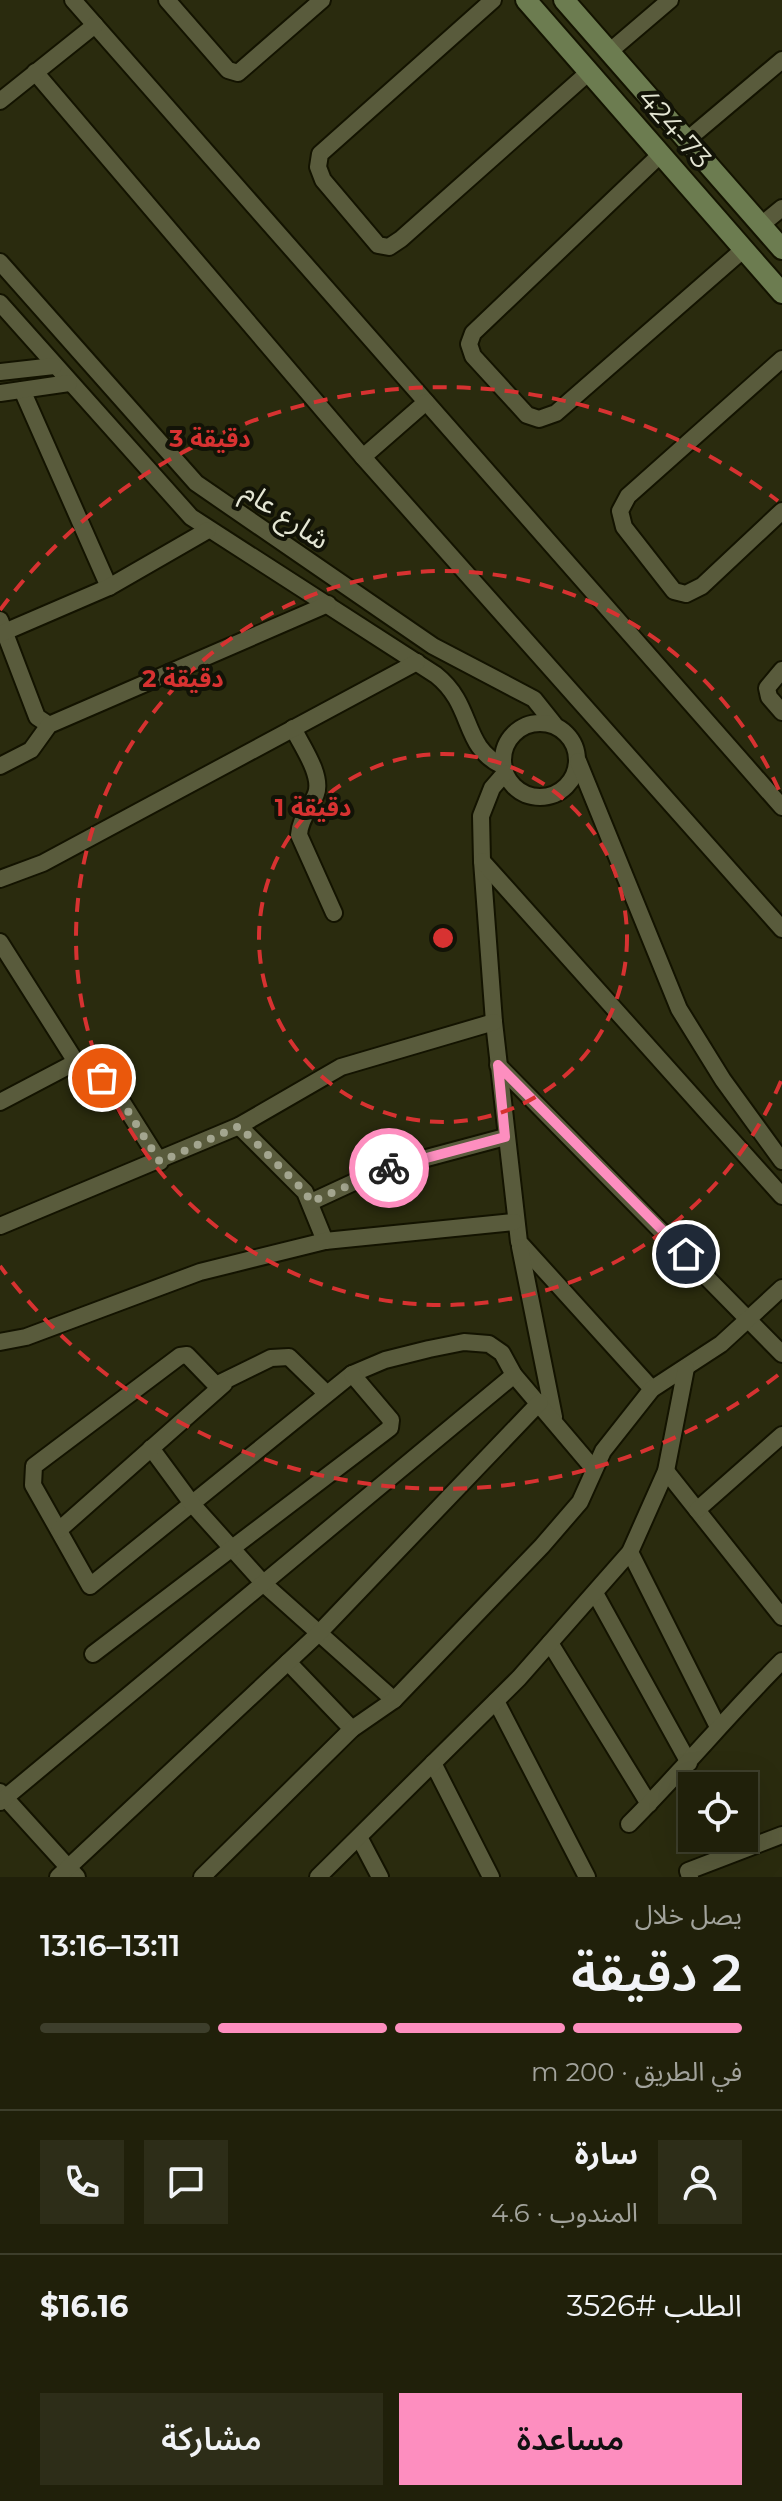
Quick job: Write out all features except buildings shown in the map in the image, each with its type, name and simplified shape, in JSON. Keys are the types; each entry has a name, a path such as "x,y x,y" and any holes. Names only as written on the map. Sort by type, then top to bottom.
{"street":[{"path":"73,0 782,807"},
{"path":"167,0 228,70 238,73 322,0"},
{"path":"493,0 320,154 318,167 323,180 378,245 389,247 401,239 589,72"},
{"name":"424-73","path":"526,0 782,293"},
{"name":"424-73","path":"564,0 782,249"},
{"path":"609,52 670,0"},
{"path":"0,101 95,25"},
{"path":"687,140 782,60"},
{"path":"35,72 363,457 782,929"},
{"path":"661,154 473,333 469,344 473,356 527,415 539,419 556,413 744,249"},
{"path":"761,225 782,208"},
{"name":"شارع عام","path":"0,262 179,467 214,498 433,646 521,690 534,699 560,728"},
{"name":"شارع عام","path":"0,303 174,501 208,530 328,604 450,686 462,703 480,752 504,770"},
{"path":"782,359 628,496 620,511 624,527 674,591 686,594 702,586 782,511"},
{"path":"0,372 54,366"},
{"path":"0,393 69,383"},
{"path":"22,390 109,587"},
{"path":"363,457 426,402"},
{"path":"130,450 150,433"},
{"path":"49,725 37,717 2,629 109,587 208,530"},
{"path":"0,766 31,750 49,725 328,604"},
{"path":"0,879 43,863 417,662"},
{"path":"782,670 767,688 769,697 782,712"},
{"path":"560,728 582,705"},
{"path":"578,761 575,776 566,787 554,795 539,798 513,786 504,770 503,750 511,736 523,726 538,722 560,728 576,746 578,761 679,1009 723,1080 782,1161"},
{"path":"293,728 316,777 317,791 300,824 299,835 334,913"},
{"path":"504,770 492,788 481,816 494,1022 514,1222 555,1418"},
{"path":"482,861 782,1196"},
{"path":"0,942 76,1062 114,1089 160,1162"},
{"path":"0,1226 160,1162 239,1126 341,1067 494,1022"},
{"path":"0,1102 76,1062"},
{"path":"498,1065 782,1354"},
{"path":"239,1126 305,1192 325,1241"},
{"path":"311,1202 378,1171 505,1137"},
{"path":"0,1342 26,1337 200,1272 325,1241 514,1222"},
{"path":"519,1242 652,1389"},
{"path":"202,1877 352,1729 394,1700 580,1502 593,1468 612,1437 652,1389 686,1368 750,1319 782,1288"},
{"path":"224,1384 216,1385 208,1380 187,1355 180,1356 34,1466 33,1485 90,1586 352,1374 385,1360 464,1342 489,1344 502,1353 514,1375 555,1418 593,1468"},
{"path":"59,1530 224,1384 271,1358 289,1357 327,1394"},
{"path":"318,1877 496,1701 630,1552 666,1471 686,1368"},
{"path":"93,1654 390,1428 391,1420 352,1374"},
{"path":"514,1375 264,1584 1,1797 68,1874 319,1633 540,1402"},
{"path":"697,1510 782,1435"},
{"path":"151,1448 193,1505 264,1584 394,1700"},
{"path":"666,1471 782,1617"},
{"path":"630,1552 717,1725"},
{"path":"595,1593 689,1763"},
{"path":"550,1643 649,1804"},
{"path":"629,1824 689,1763 717,1725 782,1661"},
{"path":"288,1662 352,1729"},
{"path":"496,1701 587,1877"},
{"path":"433,1763 491,1877"},
{"path":"687,1875 782,1835"},
{"path":"359,1837 380,1877"}],"way so far":[{"path":"102,1078 114,1089 160,1162 239,1126 305,1192 311,1202 389,1168"}],"route":[{"path":"389,1168 505,1137 498,1065 686,1254"}]}
